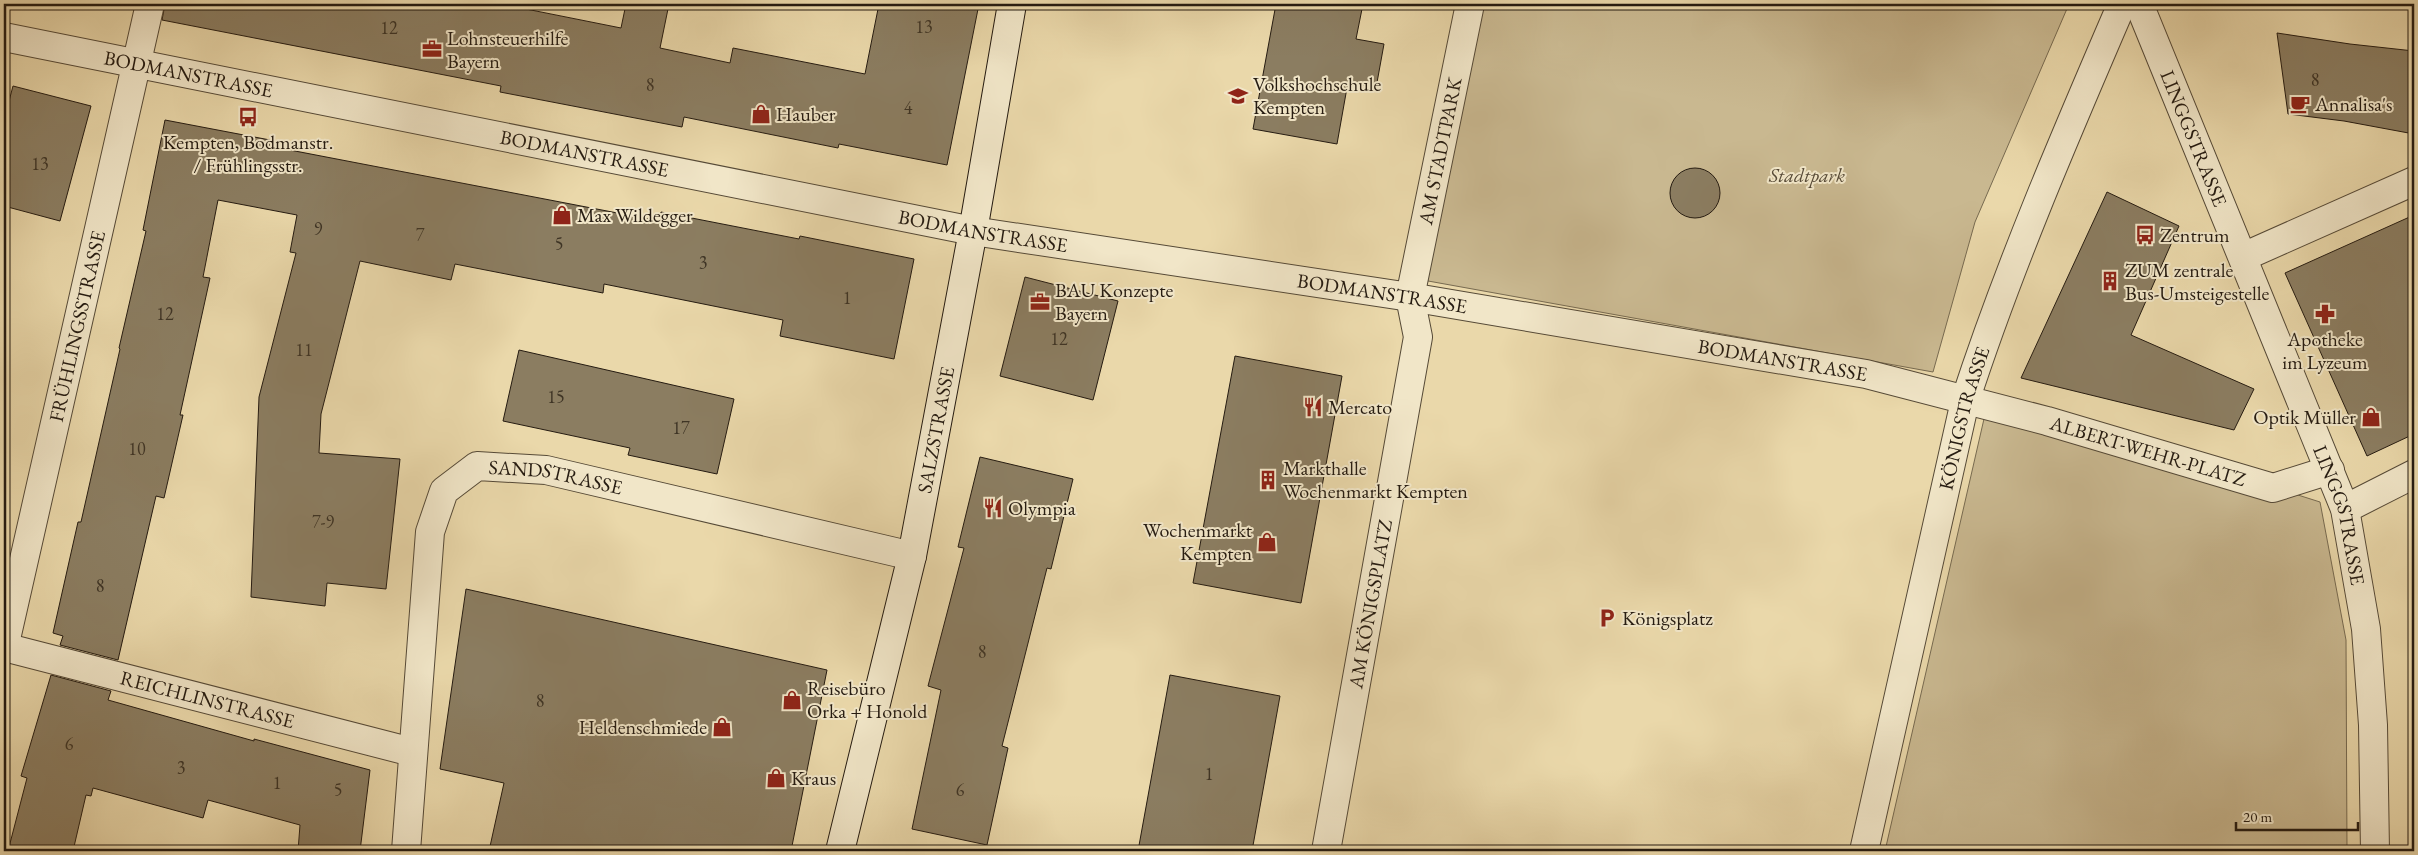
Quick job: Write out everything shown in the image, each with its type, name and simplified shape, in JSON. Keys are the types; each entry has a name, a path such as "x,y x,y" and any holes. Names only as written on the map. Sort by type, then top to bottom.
{"street":[{"name":"FRÜHLINGSSTRASSE","path":"4,648 150,4"},
{"name":"SALZSTRASSE","path":"840,851 912,556 973,231 1012,4"},
{"name":"AM STADTPARK","path":"1410,296 1470,4"},
{"name":"KÖNIGSTRASSE","path":"1864,851 1965,401 1987,334 2084,91 2122,4"},
{"name":"LINGGSTRASSE","path":"2139,4 2345,509 2366,629 2373,725 2375,851"},
{"name":"BODMANSTRASSE","path":"4,37 973,231 1410,296 1866,374 1965,401"},
{"path":"2243,257 2414,181"},
{"name":"AM KÖNIGSPLATZ","path":"1326,851 1418,338 1410,296"},
{"name":"ALBERT-WEHR-PLATZ","path":"1965,401 2047,421 2273,488 2330,470"},
{"name":"SANDSTRASSE","path":"406,851 430,532 444,491 477,466 546,470 912,556"},
{"path":"2345,509 2414,474"},
{"name":"REICHLINSTRASSE","path":"4,648 412,752"}],"green space":[{"name":"Stadtpark","path":"1468,4 2069,4 1975,222 1933,372 1417,279"},
{"path":"1989,397 2320,502 2346,640 2347,851 1885,851"}],"building":[{"path":"165,4 501,4 621,28 626,4 669,4 660,48 730,63 733,48 865,74 879,4 979,4 947,165 839,144 838,148 684,117 682,127 500,92 501,86 162,20"},
{"path":"1276,4 1363,4 1356,39 1384,44 1376,88 1348,82 1337,144 1253,129"},
{"path":"2277,33 2414,51 2414,134 2344,121 2288,114"},
{"path":"13,86 91,106 60,221 4,206 4,120"},
{"path":"165,120 270,140 269,146 659,221 661,212 799,239 800,236 914,259 894,359 780,336 783,320 604,284 603,293 455,264 451,280 360,261 321,414 319,453 400,459 386,589 327,583 325,606 251,597 259,397 296,253 290,252 297,215 218,200 203,277 210,278 180,415 183,415 164,498 156,496 118,660 60,645 63,636 53,633 78,522 81,522 146,231 143,230"},
{"path":"1695,168 1713,175 1720,193 1713,211 1695,218 1677,211 1670,193 1677,175"},
{"name":"ZUM zentrale Bus-Umsteigestelle","path":"2107,192 2179,226 2131,335 2254,389 2234,430 2021,378"},
{"path":"2414,215 2414,434 2367,456 2285,273"},
{"path":"1025,277 1118,301 1093,400 1000,376"},
{"path":"519,350 734,399 717,474 628,455 630,448 503,421"},
{"name":"Markthalle Wochenmarkt Kempten","path":"1235,356 1342,376 1301,603 1193,583"},
{"path":"980,457 1073,479 1051,569 1047,568 1002,746 1008,748 987,845 912,829 941,690 928,686 964,548 958,547"},
{"path":"466,589 827,670 791,851 489,851 504,783 440,769"},
{"path":"51,675 111,691 108,700 254,741 254,739 370,770 360,851 298,851 300,825 208,800 203,818 93,788 91,796 86,795 73,851 8,851 27,778 21,776"},
{"path":"1170,675 1280,696 1252,851 1138,851"}],"place":[{"name":"Lohnsteuerhilfe Bayern","path":"432,49"},
{"name":"Volkshochschule Kempten","path":"1238,96"},
{"name":"Annalisa's","path":"2300,104"},
{"name":"Hauber","path":"761,114"},
{"name":"Kempten, Bodmanstr. / Frühlingsstr.","path":"248,117"},
{"name":"Max Wildegger","path":"562,215"},
{"name":"Zentrum","path":"2145,235"},
{"name":"ZUM zentrale Bus-Umsteigestelle","path":"2110,281"},
{"name":"BAU Konzepte Bayern","path":"1040,302"},
{"name":"Apotheke im Lyzeum","path":"2325,314"},
{"name":"Mercato","path":"1313,407"},
{"name":"Optik Müller","path":"2371,417"},
{"name":"Markthalle Wochenmarkt Kempten","path":"1268,480"},
{"name":"Olympia","path":"993,508"},
{"name":"Wochenmarkt Kempten","path":"1267,542"},
{"name":"Königsplatz","path":"1607,618"},
{"name":"Reisebüro Orka + Honold","path":"792,700"},
{"name":"Heldenschmiede","path":"722,727"},
{"name":"Kraus","path":"776,778"}]}
